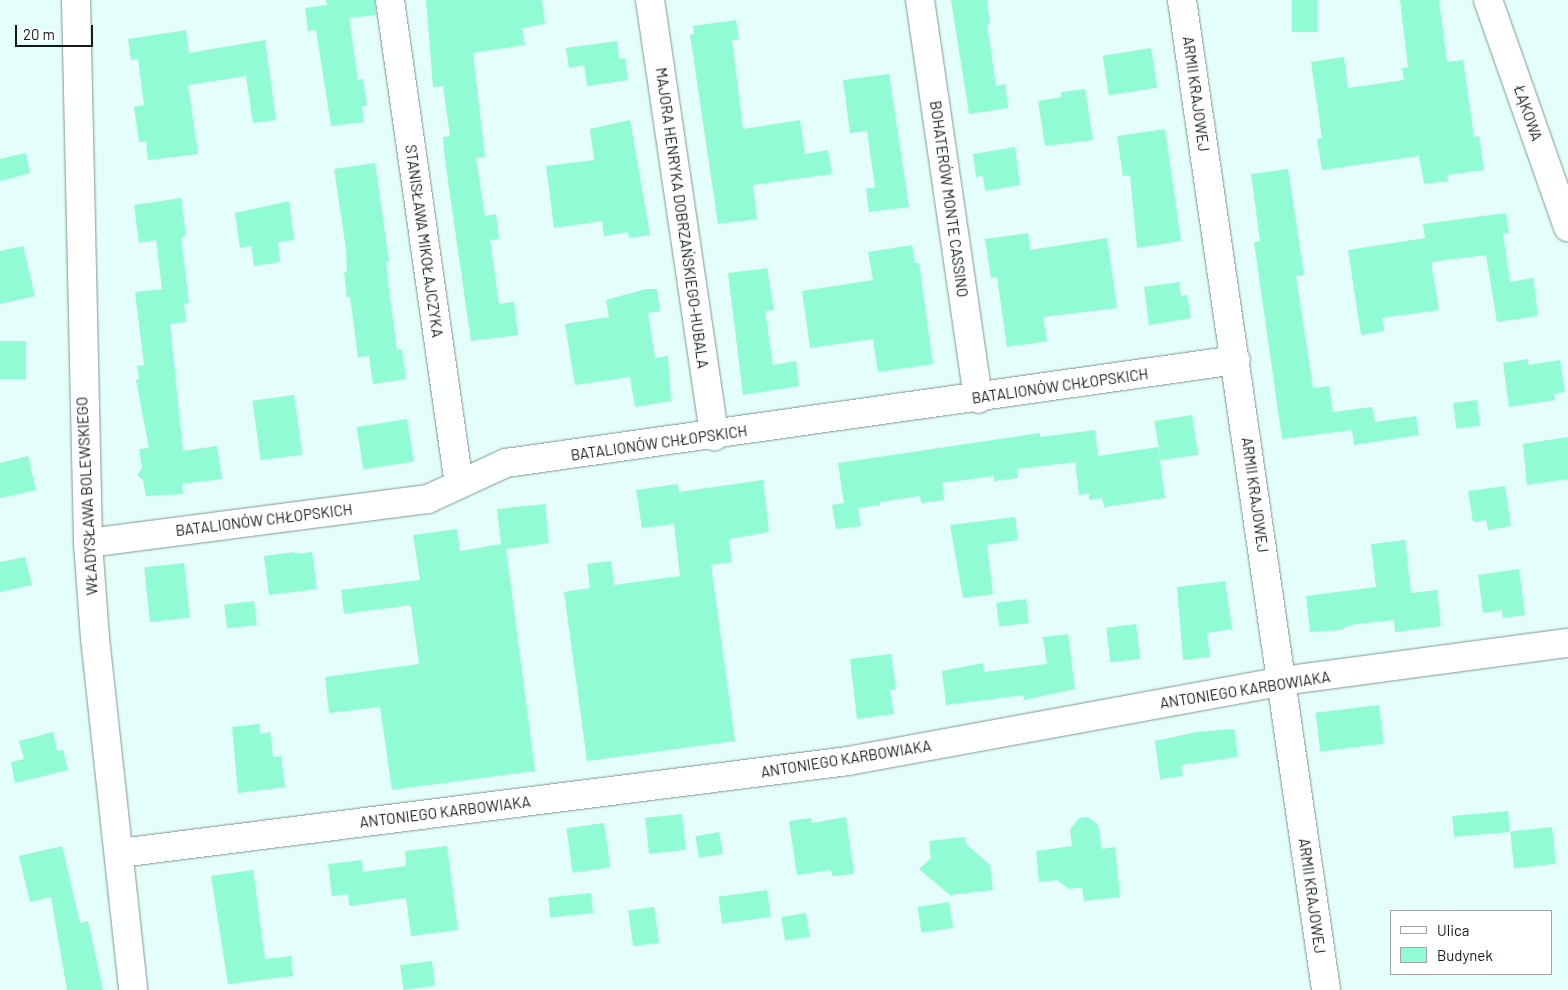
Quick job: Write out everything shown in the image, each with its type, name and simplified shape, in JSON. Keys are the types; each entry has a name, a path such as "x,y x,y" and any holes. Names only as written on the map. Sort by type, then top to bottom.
{"street":[{"name":"WŁADYSŁAWA BOLEWSKIEGO","path":"76,0 88,543 95,638 134,990"},
{"name":"STANISŁAWA MIKOŁAJCZYKA","path":"390,0 458,483"},
{"name":"MAJORA HENRYKA DOBRZAŃSKIEGO-HUBALA","path":"650,0 714,436"},
{"name":"BOHATERÓW MONTE CASSINO","path":"920,0 978,399"},
{"name":"ARMII KRAJOWEJ","path":"1182,0 1236,360 1326,990"},
{"name":"ŁĄKOWA","path":"1488,0 1568,227"},
{"name":"BATALIONÓW CHŁOPSKICH","path":"88,543 428,499 458,483 506,463 978,399 1236,360"},
{"name":"ANTONIEGO KARBOWIAKA","path":"120,854 848,761 1282,681 1568,643"}],"building":[{"path":"326,0 375,0 376,15 349,18 358,80 363,79 367,106 362,106 364,122 331,126 316,30 308,31 305,8 327,5"},
{"path":"426,0 542,0 545,24 522,28 525,45 473,53 485,157 476,158 485,216 496,214 499,239 490,240 499,304 514,302 518,335 471,341 445,160 443,137 450,136 443,86 433,87"},
{"path":"951,0 987,0 990,24 987,24 996,86 1005,84 1008,108 969,114"},
{"path":"1292,0 1317,0 1317,32 1292,32"},
{"path":"1400,0 1439,0 1447,62 1463,60 1474,137 1479,136 1484,170 1447,175 1448,181 1424,184 1419,156 1322,170 1317,139 1322,138 1311,62 1344,57 1348,88 1404,80 1402,68 1408,67"},
{"path":"736,20 739,39 732,40 743,129 800,120 805,154 828,150 832,174 753,185 757,219 718,224 690,35 694,34 693,26"},
{"path":"186,30 189,53 265,40 276,120 253,123 246,76 188,85 198,154 148,160 146,141 139,142 134,107 144,105 138,59 131,60 128,39"},
{"path":"617,41 619,59 625,58 628,80 587,86 584,65 569,68 566,48"},
{"path":"1151,48 1157,88 1109,95 1103,56"},
{"path":"889,74 909,207 869,212 866,189 875,187 867,131 850,133 843,80"},
{"path":"1085,89 1093,140 1045,146 1038,101 1062,97 1061,92"},
{"path":"630,120 650,235 629,238 628,232 604,236 602,221 554,228 546,166 594,160 590,129"},
{"path":"1165,129 1181,241 1137,248 1130,175 1123,176 1117,136"},
{"path":"1015,147 1020,185 985,191 983,176 976,177 973,154"},
{"path":"26,153 30,173 0,181 0,159"},
{"path":"375,163 389,261 386,261 397,350 402,350 406,379 373,384 369,356 358,357 350,297 347,297 344,272 347,272 346,249 334,169"},
{"path":"1288,169 1304,275 1296,276 1313,388 1329,386 1333,412 1372,407 1375,422 1416,416 1419,435 1354,445 1352,430 1282,439 1254,242 1260,241 1251,174"},
{"path":"181,198 186,236 181,237 189,303 184,303 186,322 170,324 183,451 217,446 222,479 182,484 183,494 146,496 143,480 137,475 142,468 139,449 149,448 136,380 139,379 137,366 144,365 135,292 162,289 156,240 139,243 134,205"},
{"path":"289,201 294,240 278,242 280,262 254,266 251,246 240,248 235,213"},
{"path":"1506,213 1509,233 1503,233 1510,282 1533,278 1538,316 1497,322 1486,255 1431,262 1439,310 1382,318 1384,331 1361,335 1348,250 1425,238 1423,224"},
{"path":"1028,233 1030,250 1107,238 1117,308 1043,317 1047,341 1007,347 997,277 991,278 985,239"},
{"path":"912,245 915,263 919,263 933,364 878,372 873,339 810,348 802,291 873,280 868,252"},
{"path":"23,246 35,296 0,304 0,251"},
{"path":"767,268 774,310 765,311 773,365 796,361 799,386 743,395 728,273"},
{"path":"1179,282 1181,296 1187,295 1191,318 1149,325 1144,287"},
{"path":"646,289 657,289 660,311 648,313 655,358 668,356 671,401 635,407 630,377 575,385 565,324 609,317 606,300"},
{"path":"0,341 26,341 26,379 0,379"},
{"path":"1528,359 1528,365 1560,360 1565,392 1554,394 1555,400 1509,407 1503,363"},
{"path":"294,395 302,454 261,460 252,401"},
{"path":"1477,400 1480,426 1456,429 1453,403"},
{"path":"1192,415 1198,455 1161,460 1154,421"},
{"path":"407,419 414,461 363,469 357,427"},
{"path":"1095,430 1098,456 1158,447 1165,498 1104,507 1102,498 1089,500 1089,494 1079,495 1075,462 1017,469 1018,478 994,481 994,476 942,483 944,500 921,503 920,496 880,502 880,505 858,508 861,526 836,529 832,505 844,503 838,463 1040,433 1040,437"},
{"path":"1568,437 1568,479 1527,485 1523,444"},
{"path":"28,456 36,490 0,498 0,463"},
{"path":"763,480 769,532 729,539 732,562 711,565 735,741 587,761 564,592 590,588 587,564 611,561 614,585 680,576 674,524 642,528 636,490 678,484 679,492"},
{"path":"1505,486 1511,526 1488,530 1486,520 1473,522 1468,491"},
{"path":"545,504 549,543 506,549 535,771 392,790 380,707 329,713 325,677 419,664 411,605 344,614 341,590 420,580 413,535 457,529 460,551 501,544 497,509"},
{"path":"1015,517 1018,540 987,545 993,594 963,598 950,525"},
{"path":"1405,540 1411,593 1437,590 1441,626 1395,632 1394,620 1350,625 1341,630 1310,632 1306,596 1376,587 1371,544"},
{"path":"295,552 295,554 312,552 317,589 269,595 264,556"},
{"path":"25,557 32,585 0,592 0,562"},
{"path":"184,563 190,618 150,622 144,567"},
{"path":"1519,569 1525,615 1503,618 1502,610 1483,613 1478,575"},
{"path":"1225,581 1232,629 1207,633 1210,657 1183,660 1177,587"},
{"path":"1026,599 1029,623 999,626 996,603"},
{"path":"254,601 257,625 227,628 224,605"},
{"path":"1136,624 1140,659 1110,662 1106,628"},
{"path":"1068,634 1075,689 1024,700 1023,695 946,705 942,671 983,663 984,672 1047,664 1043,637"},
{"path":"891,654 896,690 890,690 894,714 857,719 850,659"},
{"path":"1379,705 1384,744 1320,752 1315,713"},
{"path":"259,724 260,734 270,732 273,757 281,756 285,787 238,793 232,727"},
{"path":"1234,729 1238,757 1181,765 1183,776 1160,779 1155,741 1196,732"},
{"path":"53,732 57,751 63,750 68,770 15,783 11,762 24,759 19,741"},
{"path":"1508,811 1510,832 1454,837 1452,816"},
{"path":"682,814 686,850 649,854 645,818"},
{"path":"846,817 854,874 832,876 831,870 797,875 789,821 811,818 812,823"},
{"path":"1088,817 1098,825 1102,849 1115,847 1120,897 1084,901 1082,887 1069,889 1057,880 1039,882 1036,851 1072,846 1070,830 1079,818"},
{"path":"604,823 610,868 573,873 566,828"},
{"path":"1552,827 1556,864 1514,868 1510,831"},
{"path":"719,832 723,854 699,858 695,836"},
{"path":"965,837 966,844 990,865 993,890 950,895 919,869 931,858 929,841"},
{"path":"62,846 80,923 88,921 103,990 67,990 51,897 30,902 19,856"},
{"path":"447,846 458,930 411,936 406,898 349,906 348,894 332,896 328,864 362,860 363,872 406,866 405,851"},
{"path":"253,870 265,959 291,956 293,976 228,984 211,876"},
{"path":"767,890 771,917 722,924 718,897"},
{"path":"591,893 593,913 550,917 548,897"},
{"path":"949,902 953,928 921,933 917,907"},
{"path":"654,907 659,943 633,946 628,911"},
{"path":"806,913 810,937 785,941 781,917"},
{"path":"432,961 435,986 403,990 400,965"}]}
